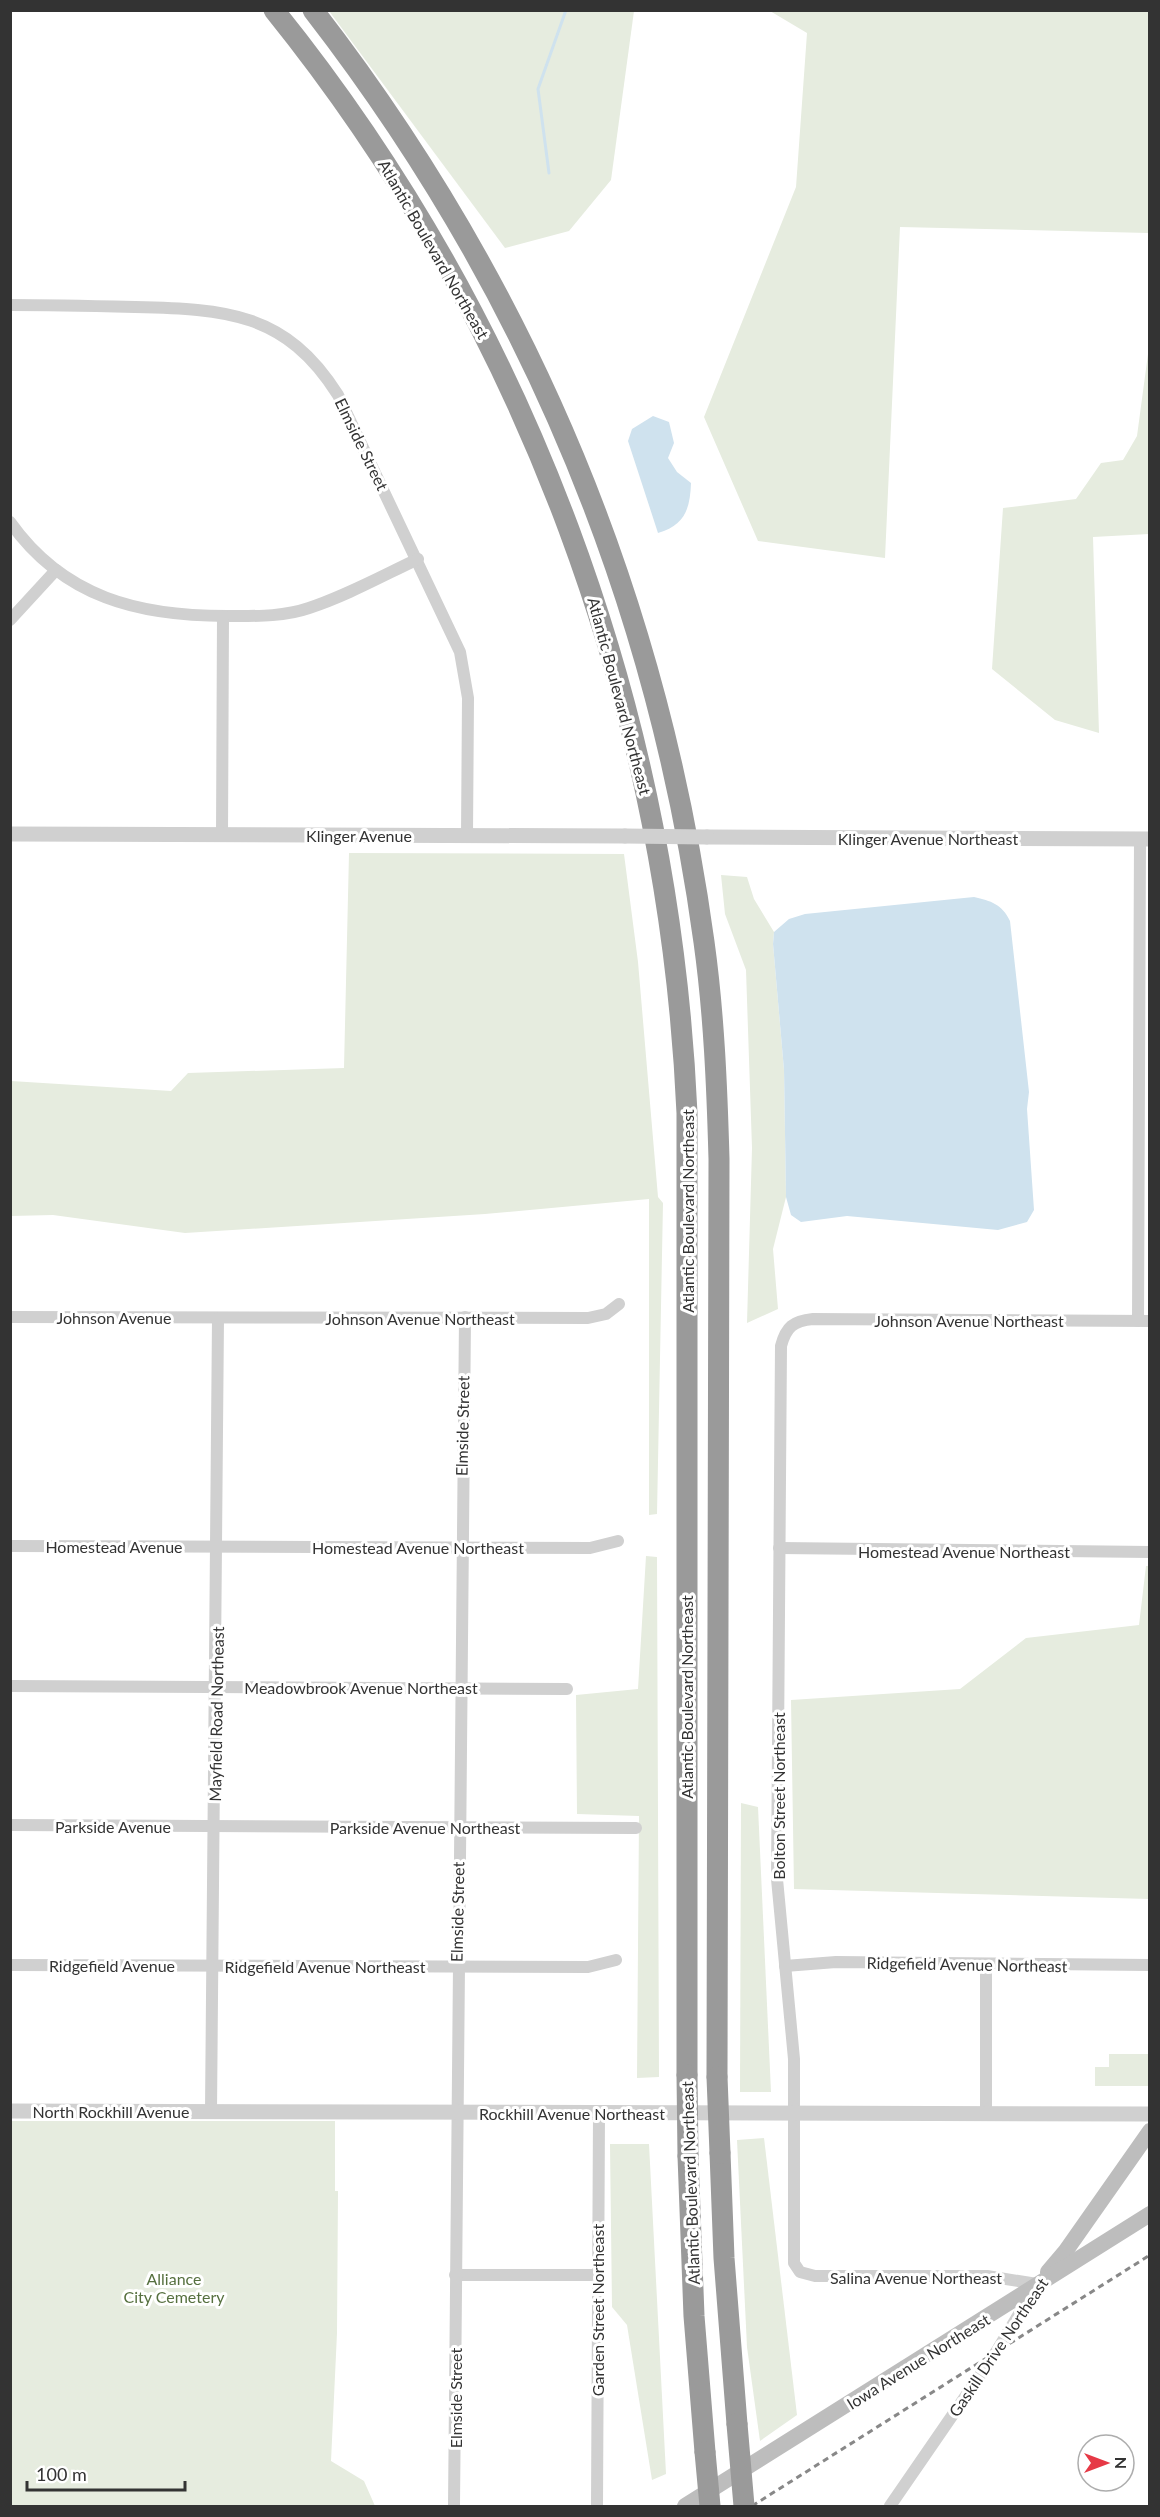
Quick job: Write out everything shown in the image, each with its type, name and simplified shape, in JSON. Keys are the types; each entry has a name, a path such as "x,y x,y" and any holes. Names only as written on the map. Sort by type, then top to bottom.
{"highway":[{"name":"Atlantic Boulevard Northeast","path":"274,10 329,82 393,176 444,259 499,363 547,470 589,580 619,679 648,798 671,927 682,1025 687,1113 688,2156 694,2316 710,2506"},
{"name":"Atlantic Boulevard Northeast","path":"313,10 369,86 435,184 490,279 536,369 581,472 620,575 651,679 675,774 704,944 716,1069 719,1159 715,1953 717,2078 724,2258 744,2506"}],"main road":[{"name":"Gaskill Drive Northeast","path":"1037,2284 1065,2252 1149,2131"},
{"name":"Iowa Avenue Northeast","path":"685,2506 1149,2214"}],"street":[{"name":"Elmside Street","path":"10,304 222,311 259,323 286,338 310,358 338,395 455,638 464,667 468,698 467,835"},
{"path":"10,522 56,570 92,592 136,609 167,614 278,615 309,608 418,559"},
{"path":"10,620 56,570"},
{"path":"222,836 223,616"},
{"name":"Klinger Avenue","path":"10,834 707,837"},
{"name":"Klinger Avenue Northeast","path":"707,837 1145,839"},
{"path":"1144,1321 1145,839"},
{"name":"Johnson Avenue Northeast","path":"218,1318 588,1318 606,1314 619,1304"},
{"name":"Johnson Avenue","path":"10,1317 218,1318"},
{"name":"Elmside Street","path":"454,2506 458,1827 465,1317"},
{"name":"Mayfield Road Northeast","path":"211,2111 218,1318"},
{"name":"Johnson Avenue Northeast","path":"790,1326 800,1320 813,1319 1144,1321"},
{"name":"Bolton Street Northeast","path":"790,1326 783,1339 780,1354 777,1879 794,2059 793,2257 796,2267"},
{"name":"Homestead Avenue Northeast","path":"217,1546 590,1548 618,1540"},
{"name":"Homestead Avenue","path":"10,1546 217,1546"},
{"name":"Homestead Avenue Northeast","path":"779,1548 1149,1552"},
{"name":"Meadowbrook Avenue Northeast","path":"10,1686 567,1689"},
{"name":"Parkside Avenue","path":"10,1825 214,1826"},
{"name":"Parkside Avenue Northeast","path":"214,1826 636,1828"},
{"name":"Ridgefield Avenue Northeast","path":"213,1966 588,1967 616,1960"},
{"name":"Ridgefield Avenue Northeast","path":"785,1966 836,1962 1149,1965"},
{"path":"986,1964 986,2115"},
{"name":"Ridgefield Avenue","path":"10,1965 213,1966"},
{"name":"North Rockhill Avenue","path":"10,2111 211,2111"},
{"name":"Rockhill Avenue Northeast","path":"211,2111 1149,2114"},
{"name":"Garden Street Northeast","path":"597,2506 599,2114"},
{"name":"Salina Avenue Northeast","path":"796,2267 804,2274 815,2276 987,2276 1037,2284"},
{"path":"455,2275 597,2275"},
{"name":"Gaskill Drive Northeast","path":"890,2506 996,2352 1037,2284"}],"green space":[{"path":"329,11 634,11 611,180 569,231 505,248"},
{"path":"770,11 1149,11 1149,534 1093,537 1099,733 1055,720 992,669 1003,508 1076,499 1101,463 1123,460 1137,436 1148,354 1148,233 900,227 885,558 758,541 704,417 796,187 807,33"},
{"path":"349,853 624,854 638,962 658,1197 663,1203 657,1514 649,1515 649,1199 485,1214 185,1233 53,1215 11,1216 11,1081 171,1091 188,1073 344,1068"},
{"path":"721,875 747,877 754,899 774,932 773,944 784,1070 786,1197 773,1249 778,1309 747,1323 752,1148 746,970 725,914"},
{"path":"646,1556 657,1557 659,2077 637,2078 639,1816 577,1814 576,1695 638,1689"},
{"path":"1146,1566 1150,1566 1149,1899 794,1889 791,1700 960,1689 1026,1638 1139,1625"},
{"path":"741,1803 758,1807 771,2092 740,2092"},
{"path":"1109,2054 1149,2054 1149,2086 1095,2086 1095,2067 1109,2067"},
{"name":"Alliance City Cemetery","path":"11,2121 335,2121 335,2191 338,2191 337,2333 331,2461 364,2481 375,2506 11,2506"},
{"path":"764,2138 797,2415 760,2441 747,2347 737,2140"},
{"path":"610,2144 649,2144 666,2474 652,2480 627,2325 612,2307"}],"water":[{"path":"653,416 669,422 674,443 668,458 677,472 691,483 689,501 684,515 680,521 667,530 658,533 628,441 632,429"},
{"path":"974,897 995,904 1010,921 1029,1092 1027,1109 1034,1210 1027,1222 998,1230 847,1216 801,1222 791,1215 786,1197 784,1070 773,944 774,932 789,919 805,914"}],"waterway":[{"path":"549,173 538,89 566,10"}],"railway":[{"path":"752,2506 1150,2255"}]}
